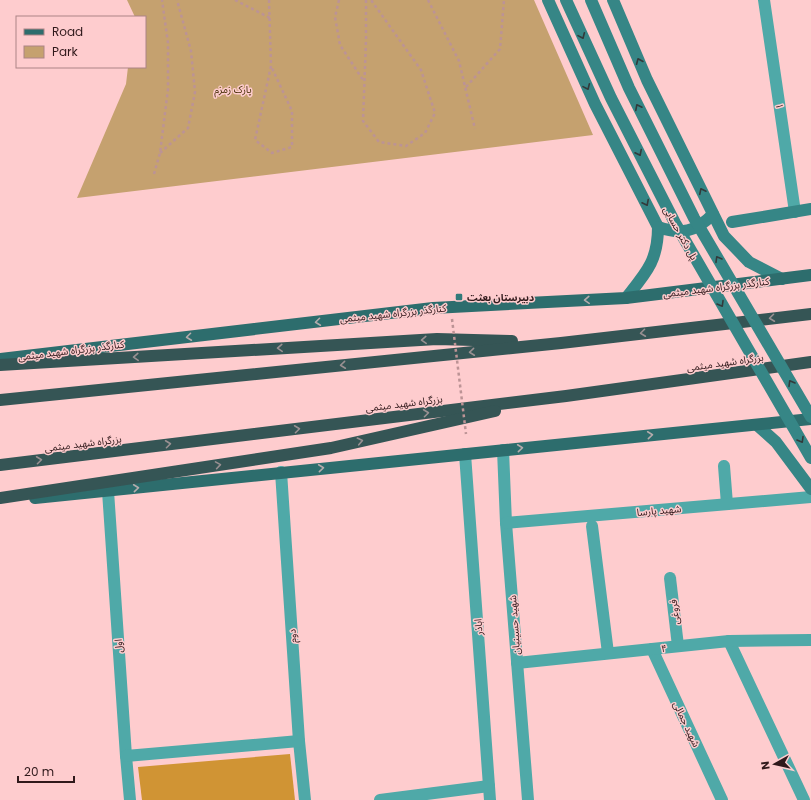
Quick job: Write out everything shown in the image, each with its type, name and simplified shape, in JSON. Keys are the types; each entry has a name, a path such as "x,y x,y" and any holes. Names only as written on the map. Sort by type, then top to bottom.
{"highway":[{"path":"0,400 561,343 811,314"},
{"path":"0,365 437,339 561,343"},
{"name":"بزرگراه شهید میثمی","path":"0,465 566,396 811,362"},
{"path":"0,498 331,448 566,396"}],"main road":[{"path":"548,0 595,104 658,227 658,242 649,269 626,298"},
{"name":"پل دکتر حسابی","path":"566,0 610,98 675,223 811,458"},
{"name":"پل دکتر حسابی","path":"591,0 629,88 694,218 811,418"},
{"path":"613,0 647,80 724,236 749,262 782,279"},
{"path":"732,222 811,209"},
{"path":"658,227 670,231 682,232 694,229 705,223 713,214"},
{"name":"کنارگذر بزرگراه شهید میثمی","path":"0,359 433,308 626,298 811,275"},
{"path":"0,501 757,425 811,418"},
{"path":"757,425 776,442 810,487"}],"street":[{"name":"۱","path":"764,0 795,212"},
{"name":"شهید حسینیان","path":"503,450 506,523 528,800"},
{"name":"اباذر","path":"465,454 490,800"},
{"path":"724,466 727,504"},
{"name":"دوم","path":"281,472 298,741 305,800"},
{"name":"شهید پارسا","path":"506,523 727,504 810,487"},
{"name":"اول","path":"108,491 130,800"},
{"path":"592,526 608,653"},
{"name":"فروغی","path":"670,578 678,646"},
{"name":"۴","path":"517,663 729,641 811,640"},
{"path":"729,641 804,800"},
{"name":"شهید جمالی","path":"652,649 722,800"},
{"path":"126,756 298,741"},
{"path":"380,800 489,786"}],"path":[{"path":"154,174 160,153 168,89 168,42 162,0"},
{"path":"160,153 188,128 195,92 190,51 177,0"},
{"path":"235,0 270,18"},
{"path":"269,0 271,66 255,140 272,153 292,147 292,111 271,66"},
{"path":"339,0 335,17 340,45 364,81"},
{"path":"366,0 363,121 379,142 406,146 425,133 435,113 421,70 371,0"},
{"path":"428,0 459,61 476,128"},
{"path":"466,87 500,49 504,0"},
{"path":"452,319 466,434"}],"green space":[{"name":"پارک زمزم","path":"127,0 534,0 593,135 77,198 126,84 128,68 146,68 146,16 135,16"}],"shaded area":[{"path":"290,754 295,800 142,800 138,767"}],"place":[{"name":"دبیرستان بعثت","path":"459,297"}]}
